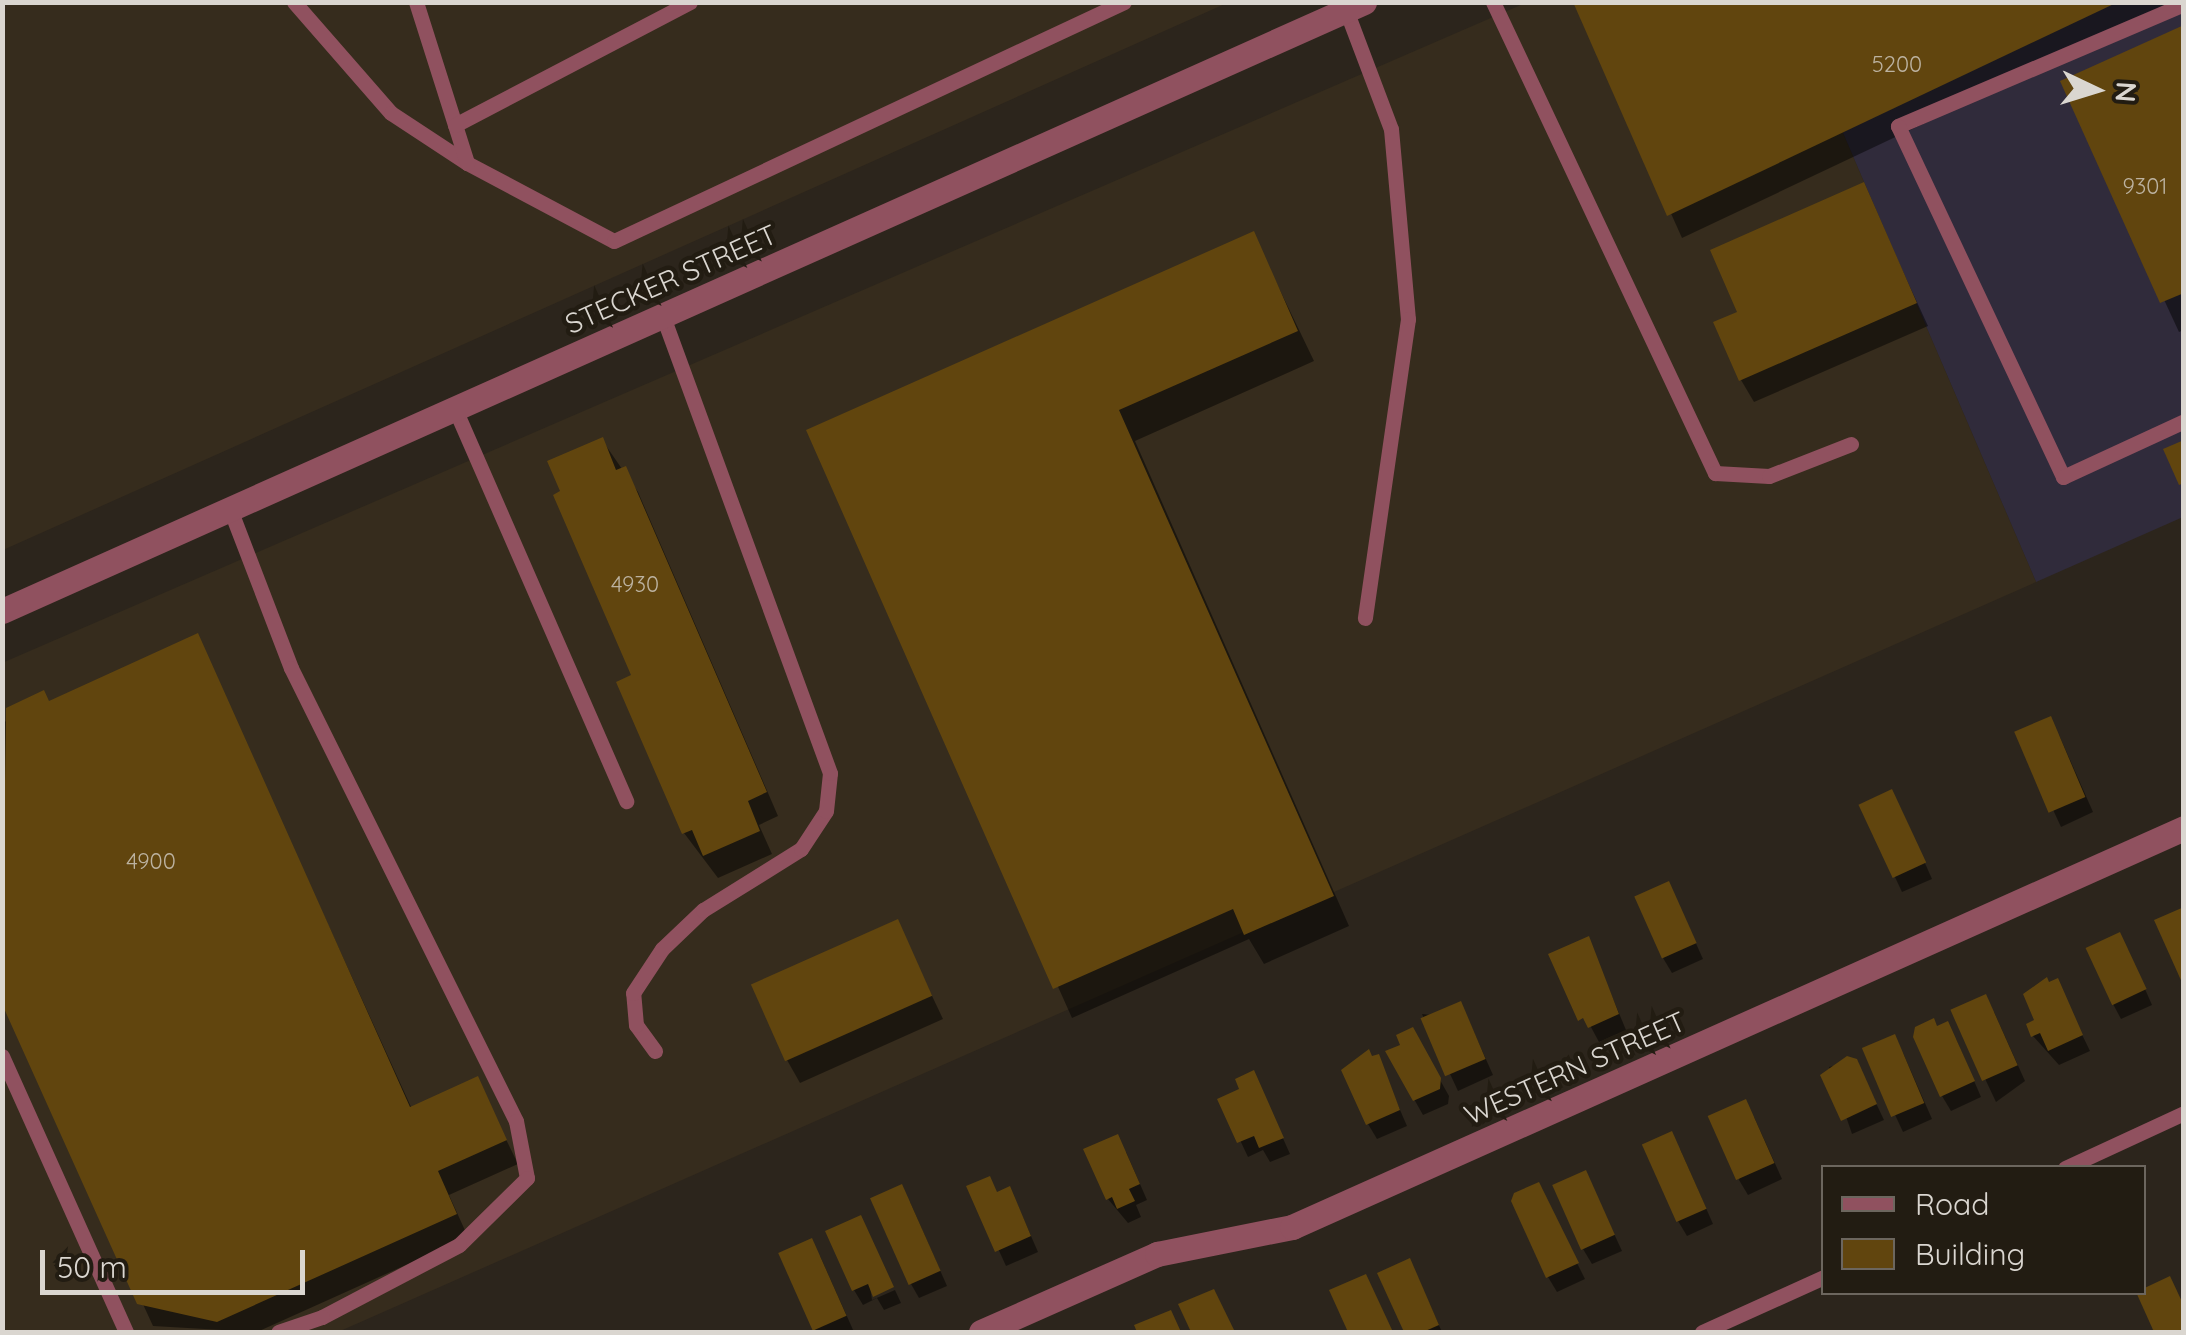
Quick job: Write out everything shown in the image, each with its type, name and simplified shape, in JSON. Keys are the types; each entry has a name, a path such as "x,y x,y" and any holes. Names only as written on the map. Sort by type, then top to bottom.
{"street":[{"name":"STECKER STREET","path":"2,610 1355,6"},
{"name":"WESTERN STREET","path":"981,1332 1157,1254 1292,1227 2184,828"}],"lane":[{"path":"294,2 390,112 468,163 614,240 1124,2"},
{"path":"416,2 468,163"},
{"path":"455,125 690,2"},
{"path":"1493,2 1715,472 1768,476 1851,444"},
{"path":"2184,4 1898,126 2062,477 2184,420"},
{"path":"1355,6 1391,130 1408,320 1365,618"},
{"path":"655,1051 636,1026 633,993 662,949 703,910 800,850 826,811 830,773 663,316"},
{"path":"455,409 626,801"},
{"path":"230,509 291,668 516,1121 527,1178 459,1245 322,1317 278,1332"},
{"path":"2,1056 126,1332"},
{"path":"2072,1165 2184,1114"},
{"path":"1702,1332 1821,1278"}],"shaded area":[{"path":"3,2 1227,3 3,550"},
{"path":"1528,2 1787,3 2036,582 338,1332 3,1332 2,663"},
{"path":"1787,3 2183,3 2183,517 2036,582"}],"building":[{"path":"1573,2 2118,2 1667,216"},
{"path":"2184,25 2184,293 2160,303 2060,81"},
{"path":"1864,182 1917,303 1739,381 1713,322 1737,312 1710,250"},
{"path":"1254,231 1298,331 1119,410 1334,896 1244,935 1233,909 1053,989 806,430"},
{"path":"603,437 616,470 626,466 767,792 748,801 760,831 703,856 692,830 682,834 616,682 631,675 553,495 560,491 547,461"},
{"path":"2184,440 2184,483 2179,485 2163,449"},
{"path":"198,633 410,1107 478,1076 507,1140 438,1171 457,1214 217,1322 137,1304 2,1004 6,708 44,690 49,701"},
{"path":"2051,716 2085,797 2049,813 2014,732"},
{"path":"1892,789 1926,862 1893,878 1858,805"},
{"path":"1669,881 1697,943 1662,959 1634,896"},
{"path":"2184,907 2184,987 2154,920"},
{"path":"898,919 932,996 785,1061 751,984"},
{"path":"2120,932 2147,989 2112,1005 2086,948"},
{"path":"1589,936 1619,1014 1588,1028 1583,1018 1578,1021 1548,954"},
{"path":"2047,977 2049,982 2058,978 2083,1035 2048,1051 2040,1033 2031,1037 2026,1024 2034,1020 2023,994"},
{"path":"1986,994 2018,1065 1982,1081 1950,1010"},
{"path":"1461,1001 1486,1059 1445,1076 1420,1018"},
{"path":"1934,1018 1937,1026 1948,1021 1975,1081 1940,1097 1913,1037 1915,1027"},
{"path":"1413,1027 1441,1078 1440,1089 1413,1101 1385,1051 1400,1045 1396,1035"},
{"path":"1895,1034 1924,1103 1891,1117 1862,1048"},
{"path":"1369,1049 1372,1056 1379,1054 1400,1110 1366,1125 1341,1070"},
{"path":"1847,1056 1857,1059 1877,1104 1841,1121 1820,1075"},
{"path":"1254,1070 1284,1138 1259,1148 1254,1136 1237,1143 1217,1099 1239,1089 1235,1079"},
{"path":"1746,1099 1774,1163 1736,1180 1708,1116"},
{"path":"1672,1131 1707,1209 1676,1222 1642,1144"},
{"path":"1118,1134 1140,1184 1129,1189 1135,1201 1117,1209 1112,1197 1106,1200 1083,1149"},
{"path":"1586,1170 1615,1235 1581,1250 1552,1185"},
{"path":"990,1176 997,1192 1010,1186 1031,1236 995,1252 966,1186"},
{"path":"1539,1182 1579,1263 1546,1278 1511,1201 1514,1193"},
{"path":"902,1184 941,1271 909,1285 870,1198"},
{"path":"861,1215 894,1287 873,1297 868,1284 852,1291 825,1231"},
{"path":"812,1238 847,1316 813,1331 778,1253"},
{"path":"1410,1258 1439,1325 1423,1332 1404,1332 1377,1273"},
{"path":"1366,1274 1393,1332 1348,1332 1329,1290"},
{"path":"2170,1276 2184,1306 2184,1332 2154,1332 2137,1295 2146,1295 2146,1287"},
{"path":"1214,1289 1235,1332 1191,1332 1178,1304"},
{"path":"1171,1310 1181,1332 1137,1332 1134,1325"}]}
